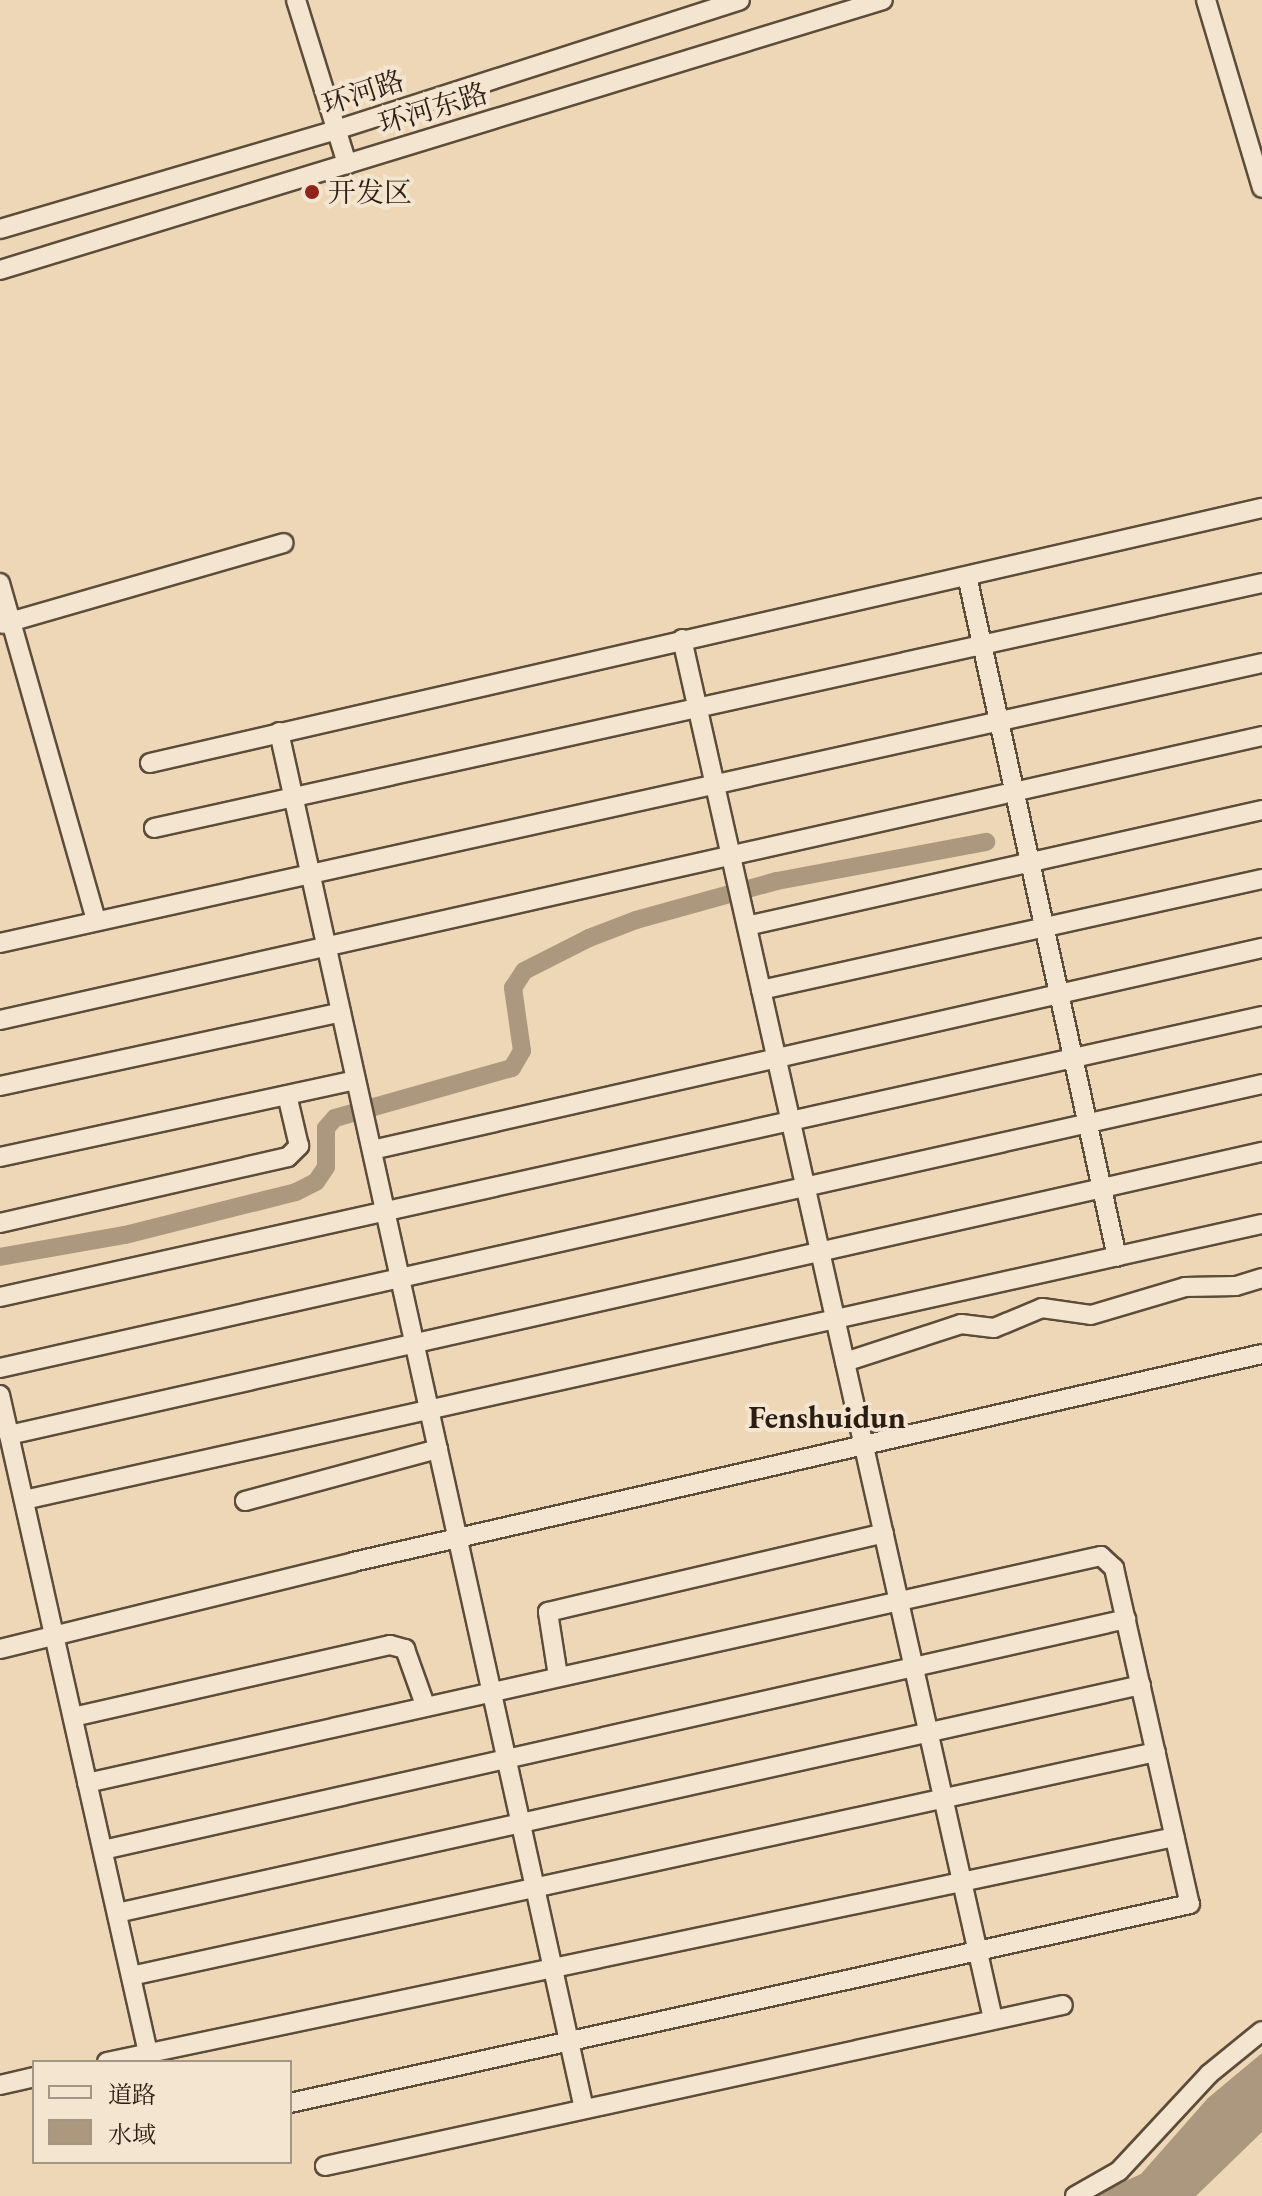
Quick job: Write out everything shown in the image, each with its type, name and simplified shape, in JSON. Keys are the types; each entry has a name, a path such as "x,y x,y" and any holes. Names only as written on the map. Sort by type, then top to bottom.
{"street":[{"path":"296,0 347,164"},
{"name":"环河路","path":"0,229 336,130 740,0"},
{"name":"环河东路","path":"0,270 883,0"},
{"path":"1206,0 1262,188"},
{"path":"150,763 1262,508"},
{"path":"6,623 284,543"},
{"path":"967,576 1117,1257"},
{"path":"0,583 6,623 96,921"},
{"path":"154,828 1262,583"},
{"path":"682,639 993,2019"},
{"path":"0,943 1262,663"},
{"path":"279,732 584,2109"},
{"path":"0,1020 327,946 732,864 1014,791 1262,736"},
{"path":"745,920 1030,862 1262,810"},
{"path":"761,990 1262,879"},
{"path":"372,1150 1262,948"},
{"path":"0,1086 341,1012"},
{"path":"0,1297 1262,1016"},
{"path":"0,1368 1262,1084"},
{"path":"0,1157 287,1095 357,1085"},
{"path":"0,1223 288,1157 299,1146 287,1095"},
{"path":"9,1435 1262,1152"},
{"path":"24,1500 1262,1224"},
{"path":"845,1362 961,1324 994,1328 1042,1308 1091,1315 1185,1287 1236,1286 1262,1278"},
{"path":"3,1648 458,1538 1262,1354"},
{"path":"0,1395 148,2053"},
{"path":"245,1501 438,1449"},
{"path":"558,1676 548,1612 884,1533"},
{"path":"87,1783 425,1705 900,1604 1101,1556 1114,1568 1190,1904 292,2103"},
{"path":"103,1850 1126,1619"},
{"path":"73,1717 390,1645 405,1649 425,1705"},
{"path":"117,1913 1141,1685"},
{"path":"131,1976 1156,1752"},
{"path":"116,2060 1175,1837"},
{"path":"325,2166 1063,2005"},
{"path":"1075,2196 1119,2171 1209,2074 1262,2031"},
{"path":"0,2085 32,2077"}],"water":[{"path":"1262,2053 1262,2132 1196,2196 1092,2196 1141,2174 1208,2098"}],"waterway":[{"path":"0,1257 125,1235 296,1192 316,1182 326,1167 326,1128 335,1118 512,1068 522,1051 513,988 524,971 589,938 636,920 777,881 986,842"}],"place":[{"name":"开发区","path":"312,192"}],"district":[{"name":"Fenshuidun","path":"827,1417"}]}
